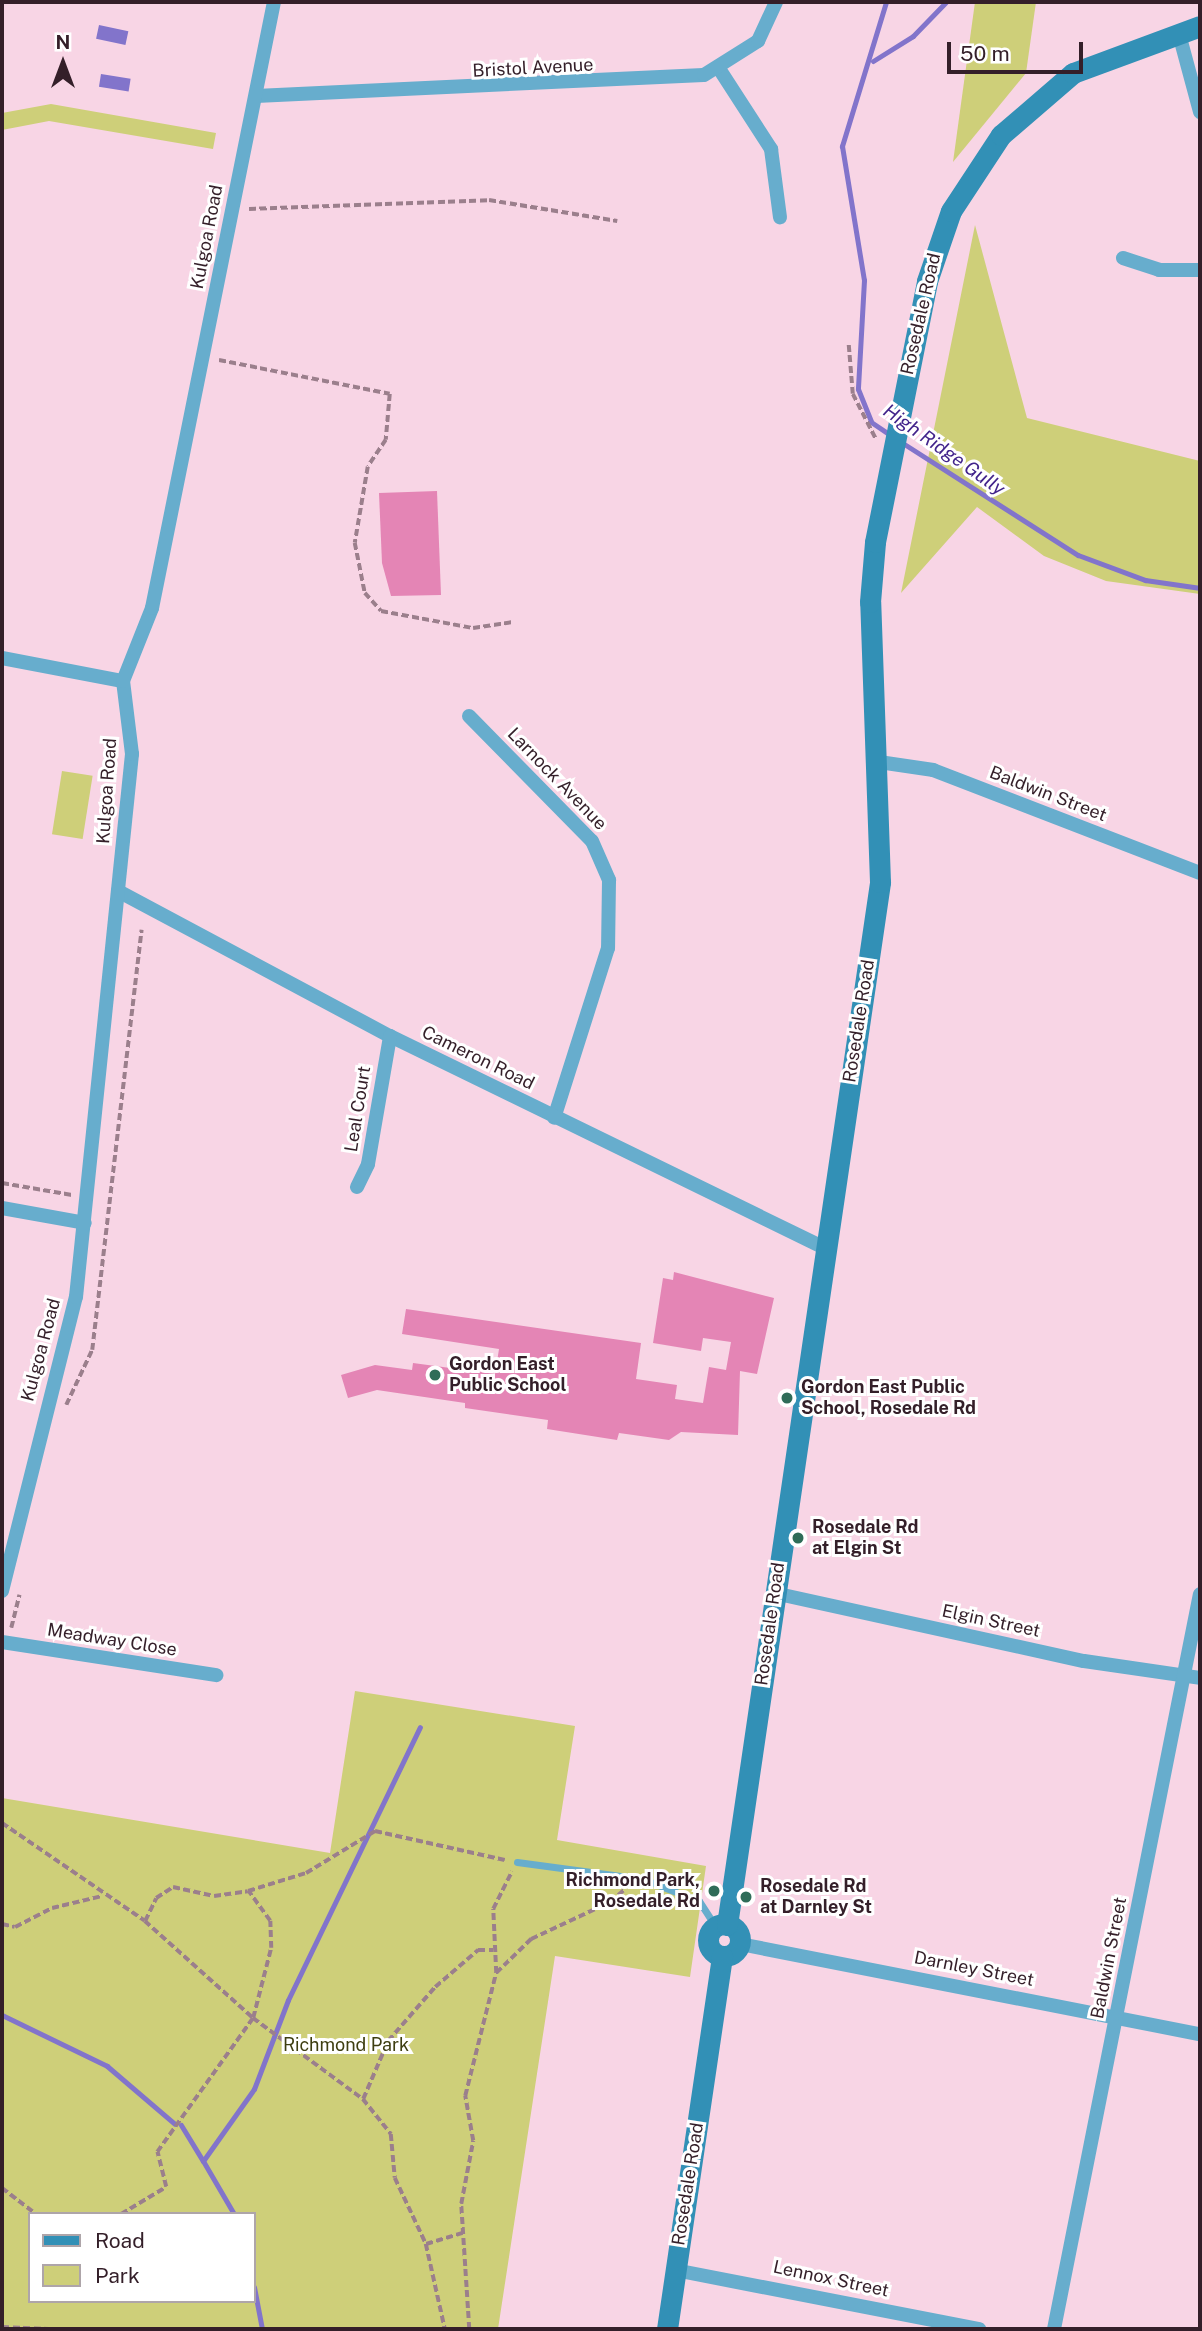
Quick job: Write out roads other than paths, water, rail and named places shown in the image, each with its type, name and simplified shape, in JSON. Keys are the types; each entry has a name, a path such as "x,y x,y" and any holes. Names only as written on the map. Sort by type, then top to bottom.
{"street":[{"name":"Kulgoa Road","path":"2,1588 76,1297 132,754 123,681 152,608 274,2"},
{"name":"Bristol Avenue","path":"256,96 664,82 718,67 758,41 776,2"},
{"name":"Rosedale Road","path":"667,2329 722,1956 708,1944 721,1926 774,1593 881,873 870,602 899,412 937,242 1001,135 1073,73 1200,26"},
{"path":"1179,34 1200,112"},
{"path":"718,67 771,149 779,217"},
{"path":"1123,258 1159,270 1200,270"},
{"path":"2,658 123,681"},
{"name":"Larnock Avenue","path":"469,716 592,841 609,880 608,948 554,1118"},
{"name":"Baldwin Street","path":"878,762 933,770 1200,873"},
{"name":"Cameron Road","path":"118,891 390,1036 826,1249"},
{"name":"Leal Court","path":"357,1187 368,1164 390,1036"},
{"path":"2,1208 85,1223"},
{"name":"Elgin Street","path":"774,1593 1084,1661 1200,1678"},
{"name":"Baldwin Street","path":"1054,2329 1200,1594"},
{"name":"Meadway Close","path":"2,1642 216,1675"},
{"path":"721,1926 740,1944 722,1956"},
{"name":"Darnley Street","path":"740,1944 1200,2034"},
{"name":"Lennox Street","path":"675,2270 979,2329"}],"lane":[{"path":"517,1862 637,1877 699,1901 721,1926"}],"waterway":[{"name":"High Ridge Gully","path":"886,2 842,146 864,280 858,389 871,422 890,435"},
{"path":"873,61 913,36 946,2"},
{"name":"High Ridge Gully","path":"901,442 1078,555 1145,580 1200,588"},
{"path":"233,2212 203,2161 254,2089 288,2000 420,1727"},
{"path":"2,2015 107,2066 175,2124"},
{"path":"181,2125 203,2161"},
{"path":"256,2298 262,2329"}],"place":[{"name":"Gordon East Public School","path":"435,1375"},
{"name":"Gordon East Public School, Rosedale Rd","path":"787,1398"},
{"name":"Rosedale Rd at Elgin St","path":"798,1538"},
{"name":"Richmond Park, Rosedale Rd","path":"714,1891"},
{"name":"Rosedale Rd at Darnley St","path":"746,1897"}],"park label":[{"name":"Richmond Park","path":"346,2045"}]}
